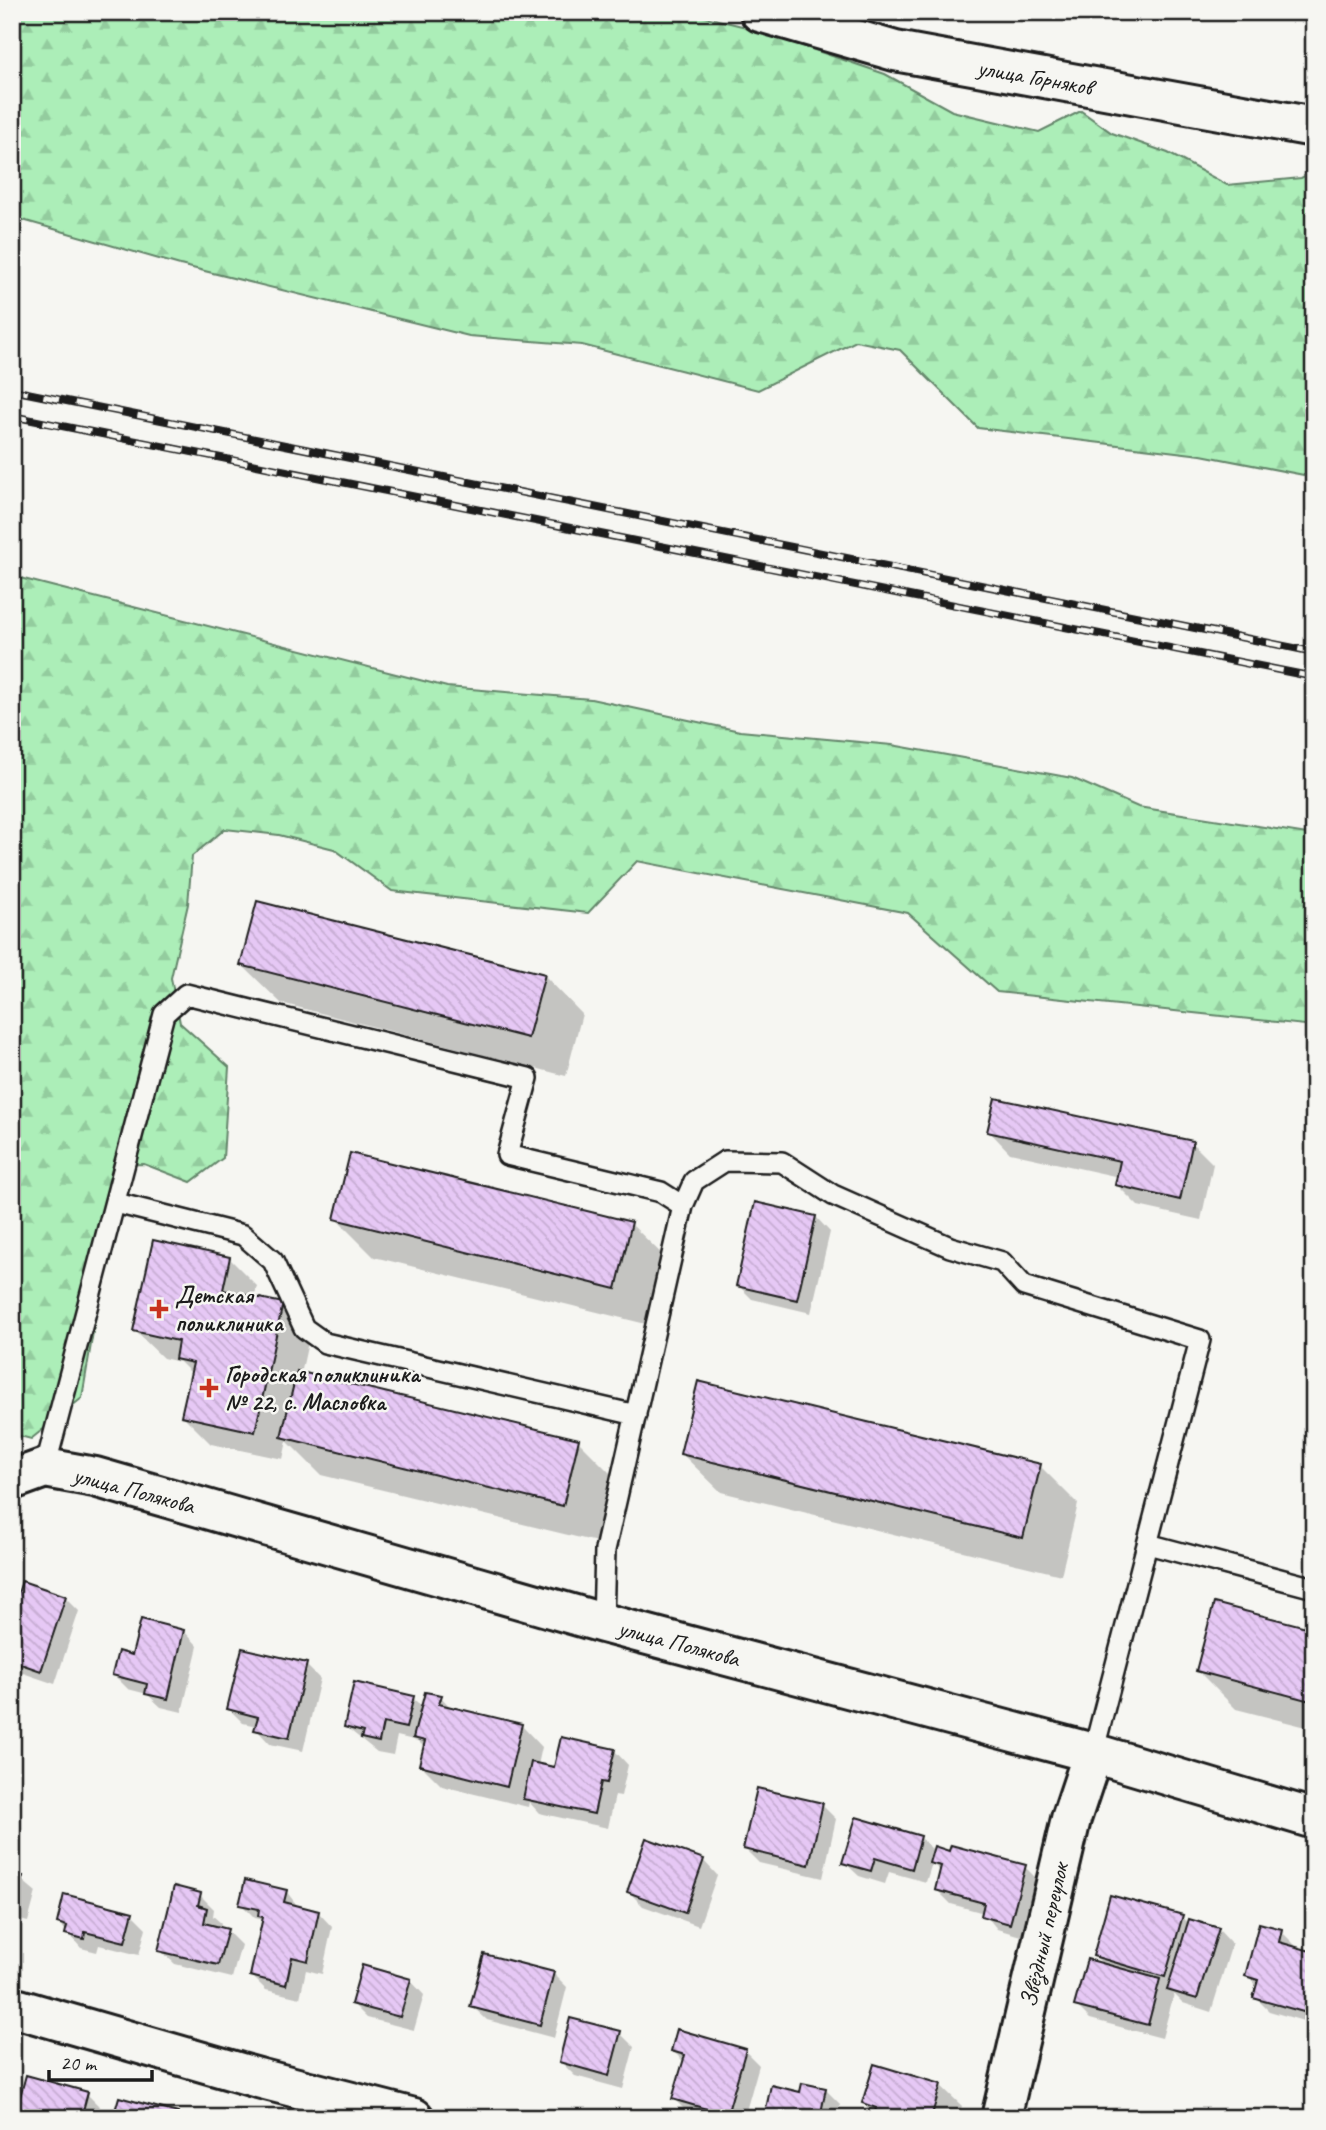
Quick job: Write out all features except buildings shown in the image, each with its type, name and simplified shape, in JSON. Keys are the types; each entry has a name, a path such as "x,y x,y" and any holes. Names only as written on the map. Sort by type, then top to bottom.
{"street":[{"name":"улица Горняков","path":"760,12 895,51 1314,127"},
{"name":"улица Полякова","path":"29,1474 95,1477 603,1623 1093,1753 1314,1819"},
{"name":"Звёздный переулок","path":"1001,2118 1071,1819 1093,1753"},
{"path":"12,2007 258,2078 414,2118"}],"lane":[{"path":"29,1474 116,1203 164,1014 186,994 528,1078 507,1155 661,1192 683,1206"},
{"path":"603,1623 605,1550 683,1206 694,1181 725,1160 782,1163 845,1200 950,1247 1002,1262 1024,1286 1200,1340 1093,1753"},
{"path":"116,1203 243,1235 273,1261 304,1328 325,1343 636,1415"},
{"path":"1149,1544 1314,1588"}],"green space":[{"path":"12,12 686,12 750,28 885,74 952,111 1039,132 1081,111 1112,133 1168,153 1227,185 1301,178 1314,171 1314,477 1201,455 978,428 900,350 856,341 758,390 582,345 469,336 180,265 12,217"},
{"path":"12,576 447,687 591,699 740,731 892,745 1072,778 1138,807 1314,835 1314,1026 997,992 908,913 637,861 588,913 392,891 334,849 279,835 225,829 192,856 188,904 171,978 180,1023 229,1067 223,1158 191,1182 144,1164 120,1165 105,1199 109,1236 82,1398 31,1439 12,1434"}],"railway":[{"path":"12,390 1314,652"},
{"path":"12,416 1314,677"}],"place":[{"name":"Детская поликлиника","path":"159,1309"},
{"name":"Городская поликлиника № 22, с. Масловка","path":"209,1388"}]}
